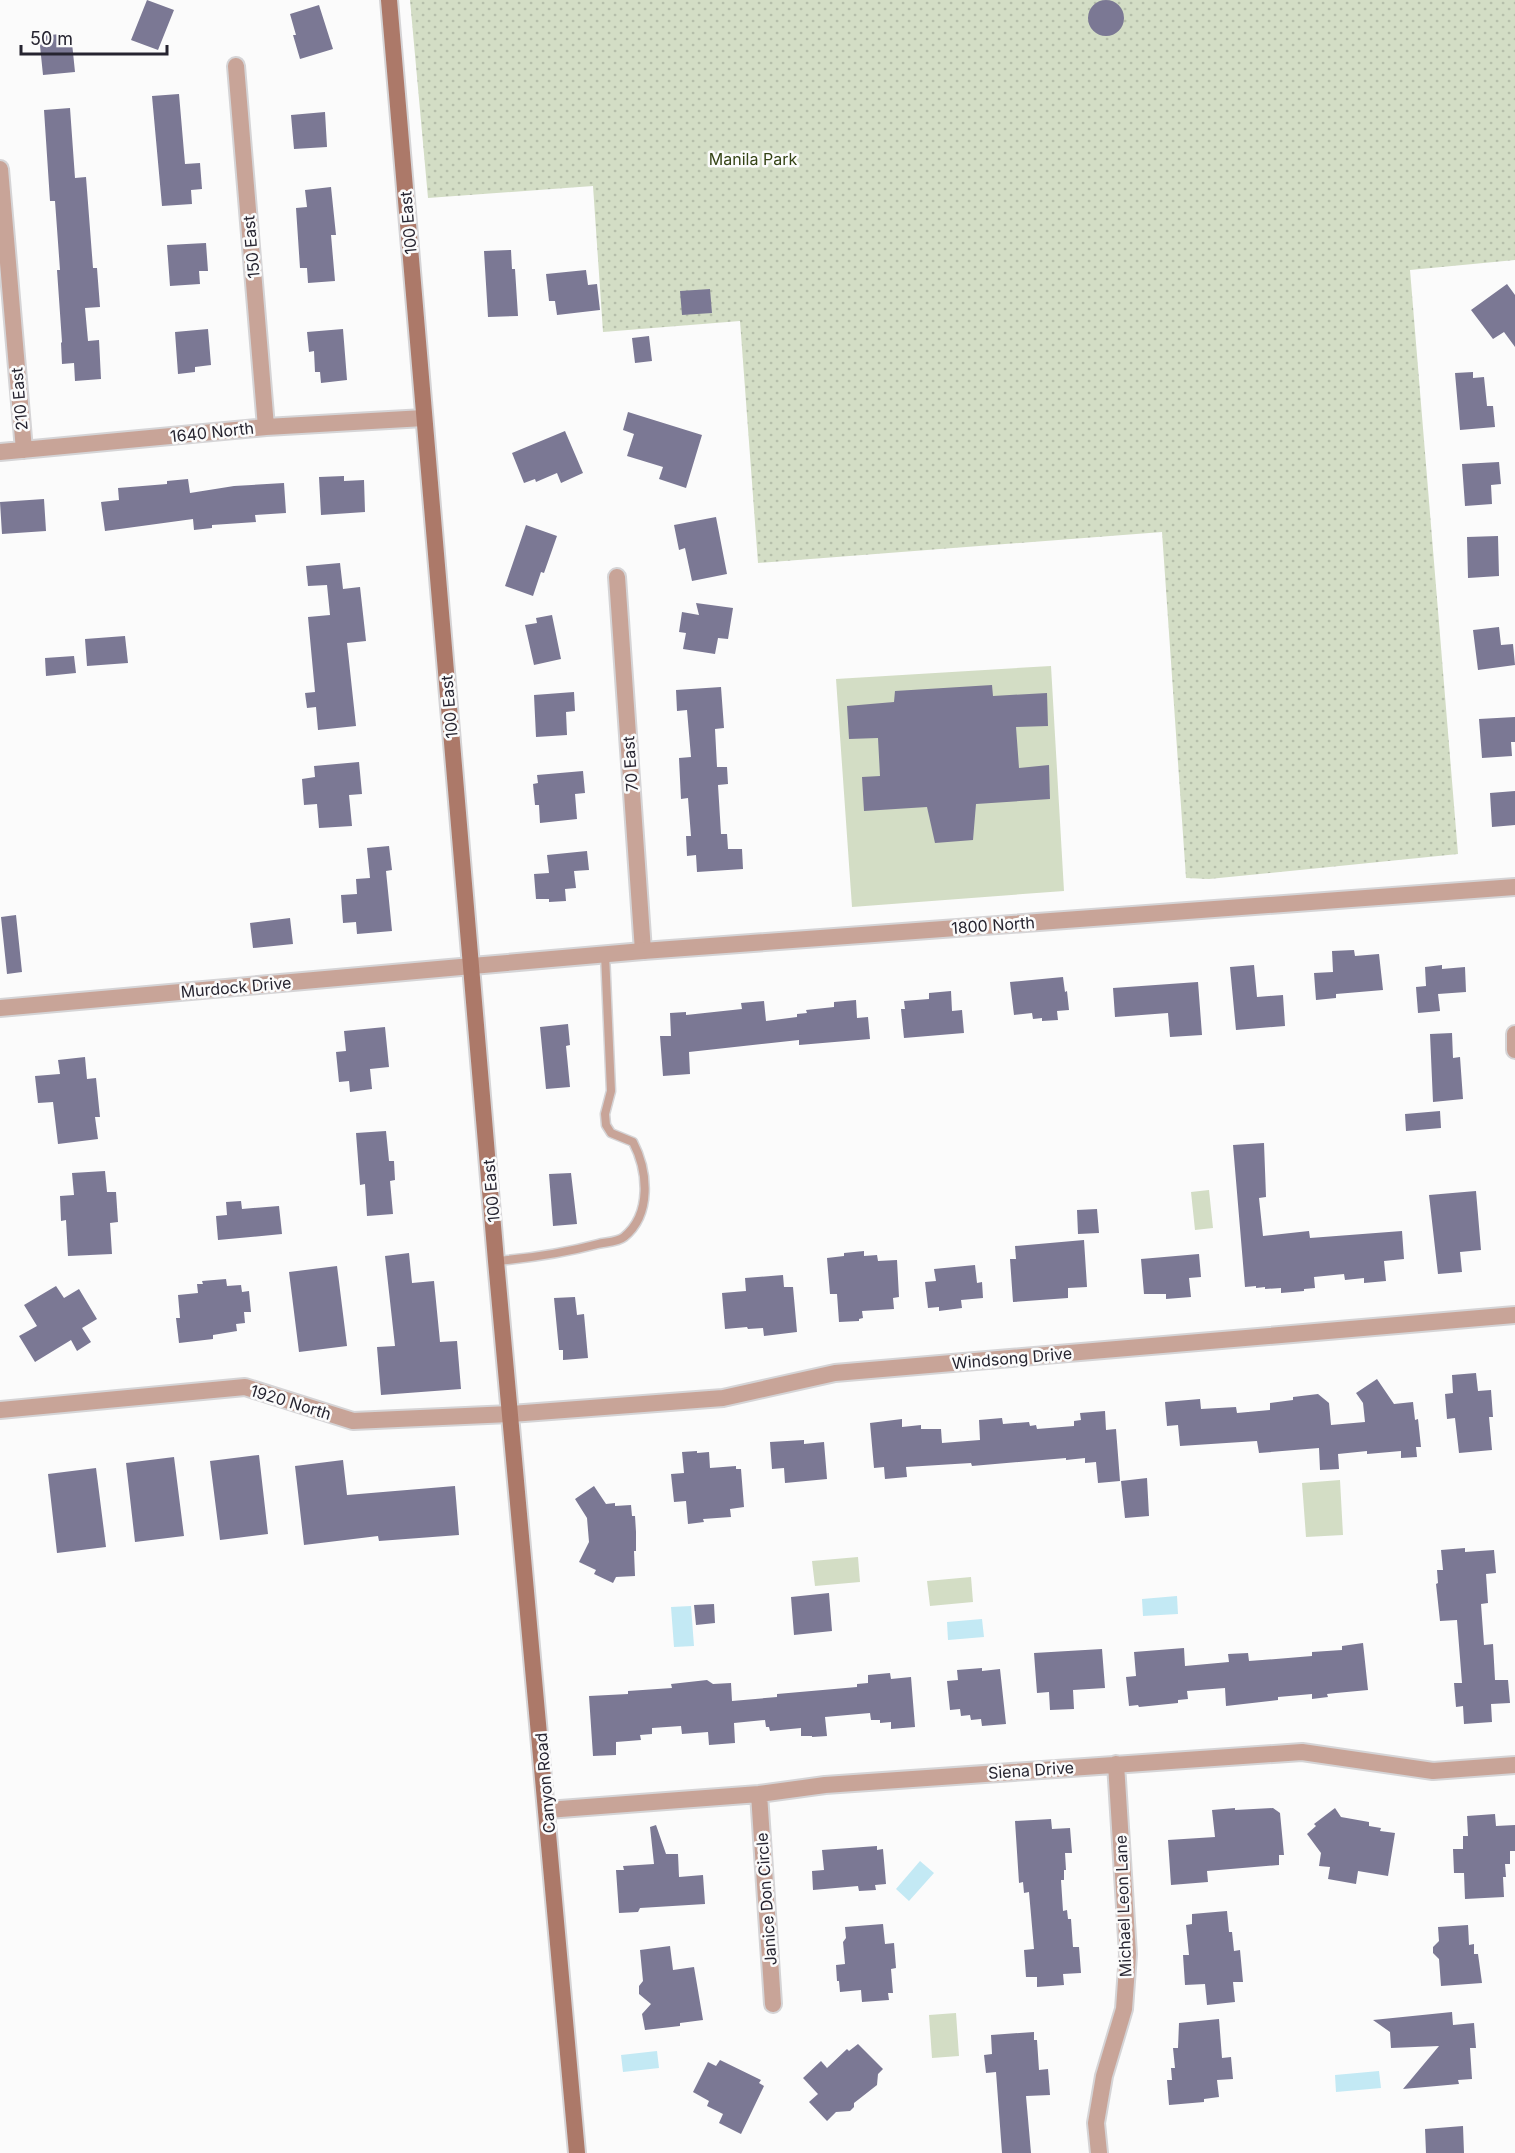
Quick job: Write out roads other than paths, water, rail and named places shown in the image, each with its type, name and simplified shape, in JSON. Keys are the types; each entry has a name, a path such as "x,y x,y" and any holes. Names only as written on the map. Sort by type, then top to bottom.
{"main road":[{"name":"100 East","path":"389,0 511,1414"},
{"name":"Canyon Road","path":"511,1414 577,2153"}],"street":[{"name":"150 East","path":"236,66 266,426"},
{"name":"210 East","path":"0,169 24,450"},
{"name":"1640 North","path":"0,452 266,426 424,418"},
{"name":"70 East","path":"616,577 643,951"},
{"name":"1800 North","path":"472,966 643,951 1515,887"},
{"name":"Murdock Drive","path":"0,1008 472,966"},
{"path":"1515,1034 1515,1050"},
{"name":"Windsong Drive","path":"511,1414 723,1398 835,1374 1515,1315"},
{"name":"1920 North","path":"0,1410 245,1387 353,1421 511,1414"},
{"name":"Siena Drive","path":"547,1810 759,1794 825,1785 1302,1752 1433,1771 1515,1765"},
{"name":"Michael Leon Lane","path":"1099,2153 1096,2123 1104,2076 1124,2009 1128,1954 1116,1764"},
{"name":"Janice Don Circle","path":"759,1794 773,2004"}],"lane":[{"path":"496,1261 533,1258 622,1239 637,1224 643,1212 645,1188 639,1153 633,1142 611,1133 606,1125 605,1114 611,1091 605,954"}],"water":[{"path":"1177,1596 1178,1614 1143,1616 1142,1599"},
{"path":"691,1606 694,1646 674,1647 671,1607"},
{"path":"982,1619 984,1637 948,1640 947,1622"},
{"path":"920,1861 934,1873 909,1901 896,1889"},
{"path":"657,2051 659,2068 623,2072 621,2055"},
{"path":"1379,2071 1381,2088 1336,2092 1335,2075"}],"park label":[{"name":"Manila Park","path":"753,159"}]}
